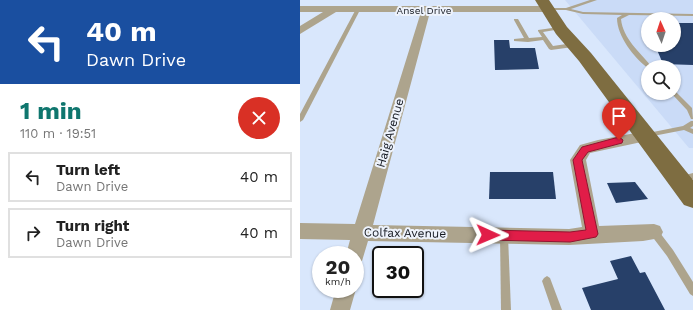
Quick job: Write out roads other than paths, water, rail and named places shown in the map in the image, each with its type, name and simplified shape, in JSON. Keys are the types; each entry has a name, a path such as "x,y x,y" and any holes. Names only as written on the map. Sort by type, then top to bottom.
{"main road":[{"path":"545,5 552,33 573,45 585,57 646,136 686,178 693,198"}],"street":[{"path":"300,31 346,0"},
{"name":"Ansel Drive","path":"300,9 426,10 545,5"},
{"name":"Haig Avenue","path":"357,246 426,10"},
{"path":"592,234 578,160 585,149 646,136"},
{"name":"Colfax Avenue","path":"300,232 570,237 592,234 631,234 654,232"},
{"path":"340,310 343,298"}],"lane":[{"path":"566,9 595,0"},
{"path":"545,5 583,13 693,15"},
{"path":"300,120 358,10"},
{"path":"630,14 619,18 618,24 623,35 642,60"},
{"path":"516,20 528,40"},
{"path":"516,40 528,40 552,33"},
{"path":"681,100 690,110 693,117"},
{"path":"646,136 685,128 693,123"},
{"path":"685,128 693,132"},
{"path":"654,232 670,253 693,291"},
{"path":"504,236 506,310"},
{"path":"547,281 558,310"}]}
